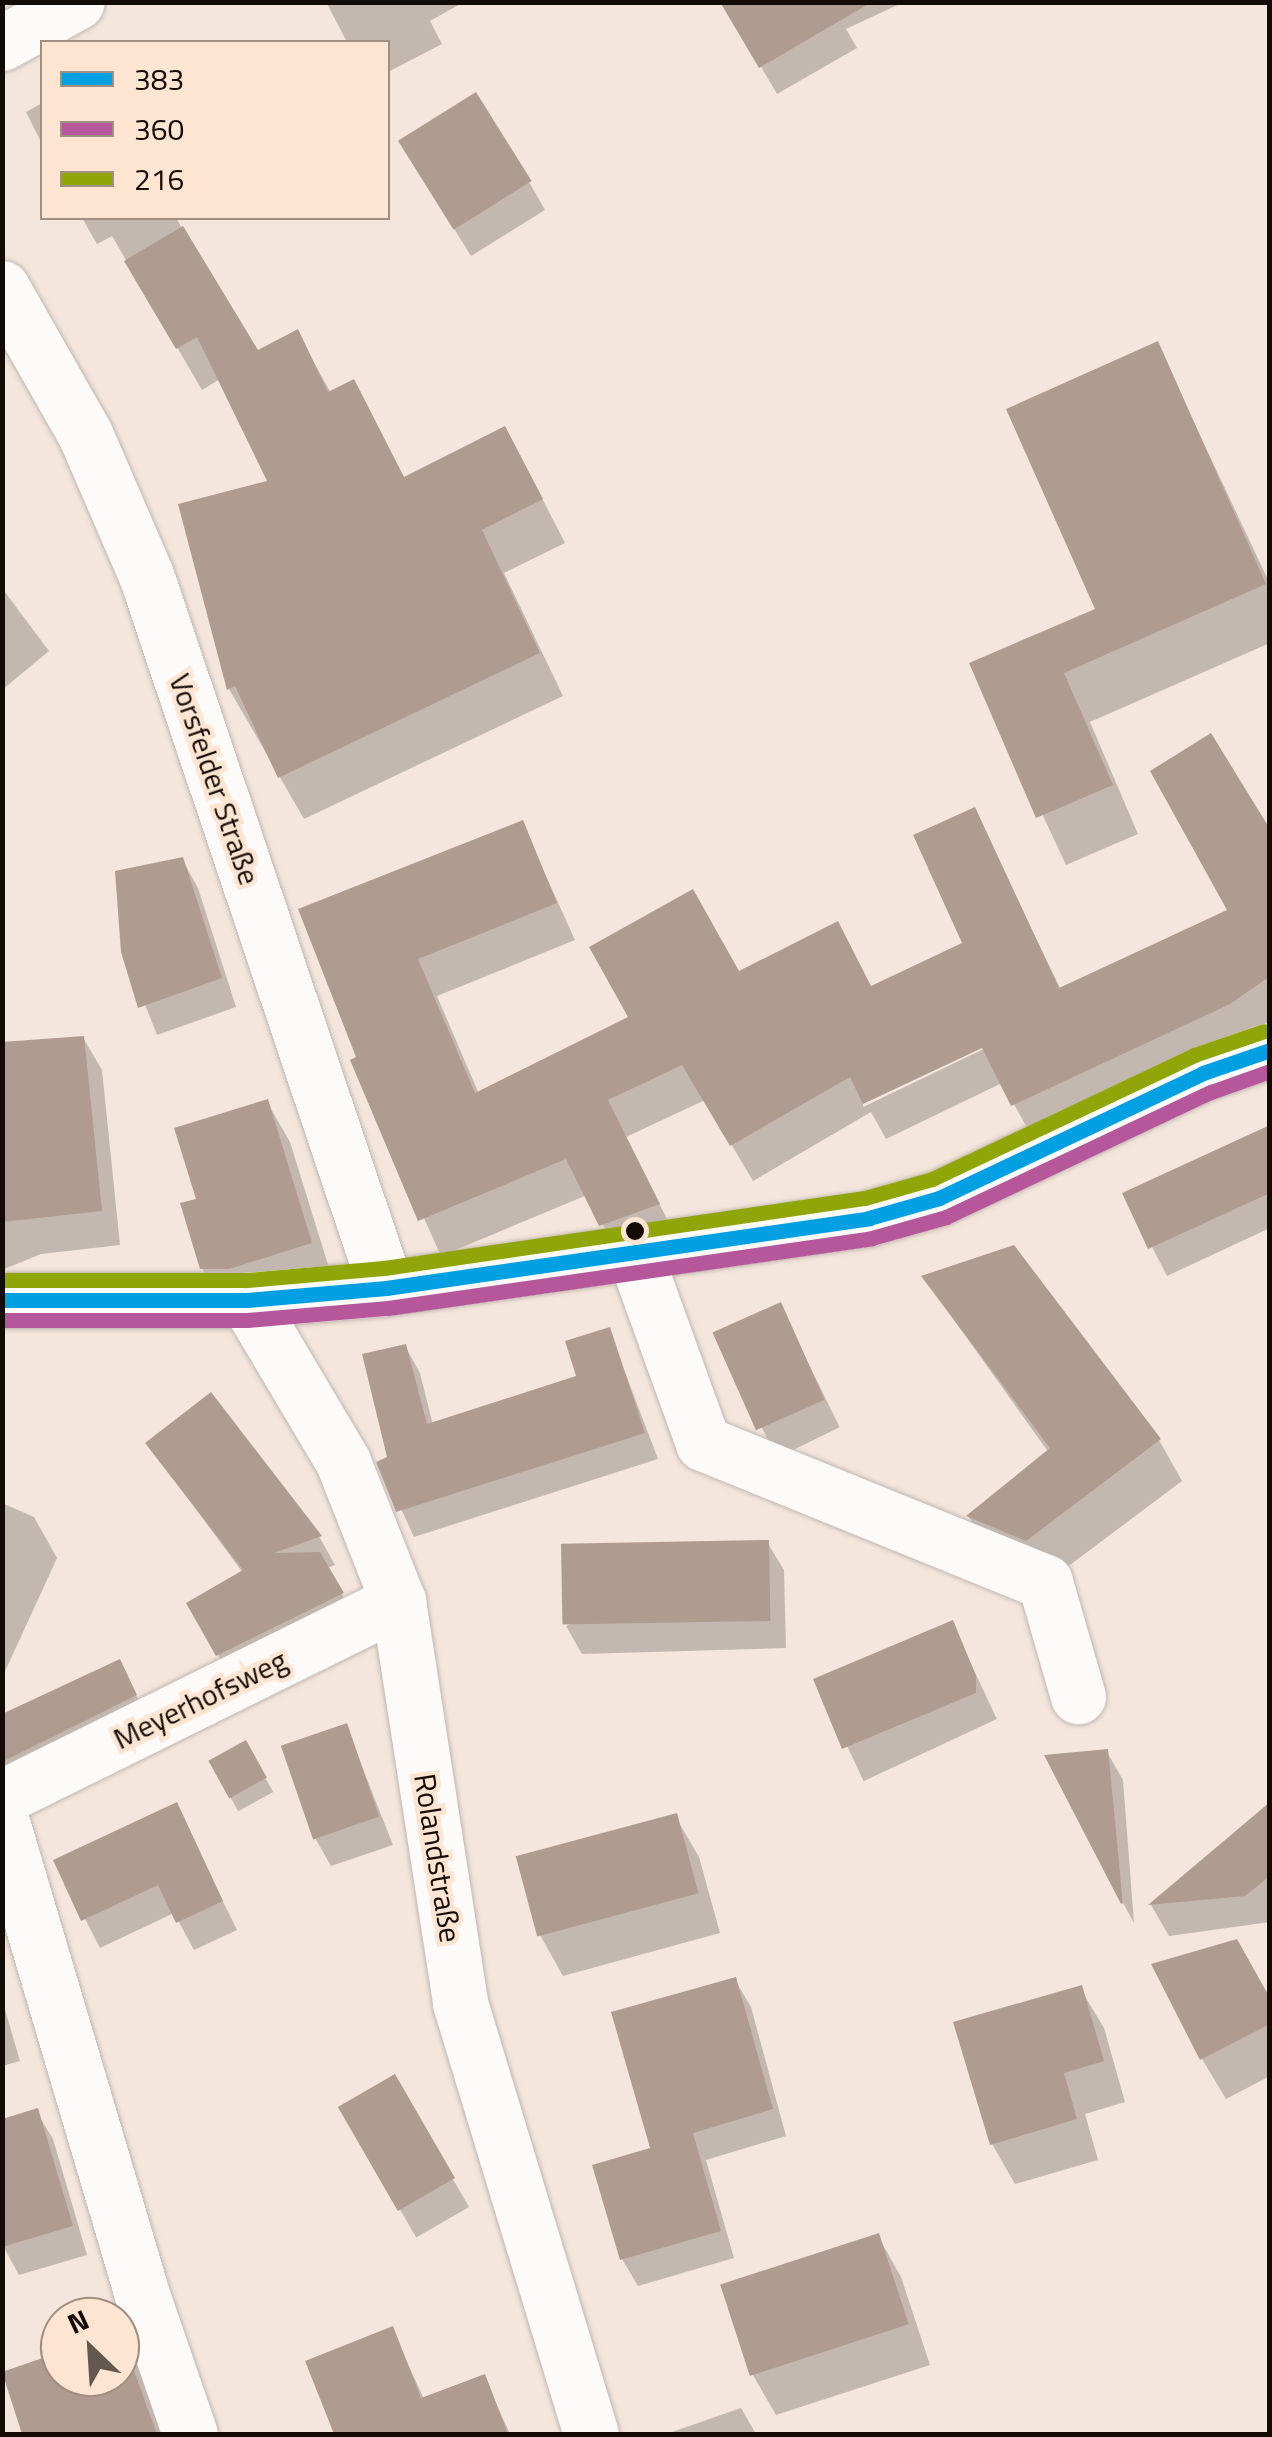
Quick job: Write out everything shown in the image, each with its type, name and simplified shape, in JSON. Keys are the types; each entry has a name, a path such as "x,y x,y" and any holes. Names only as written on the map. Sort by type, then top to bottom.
{"street":[{"path":"2,42 77,2"},
{"name":"Vorsfelder Straße","path":"2,288 86,434 146,575 386,1288"},
{"path":"2,1300 247,1300 386,1288 635,1255 868,1218 939,1198 1204,1073 1270,1050"},
{"path":"635,1255 703,1443 1045,1582 1078,1696"},
{"name":"Rolandstraße","path":"247,1300 343,1462 398,1601 460,2003 592,2434"},
{"name":"Meyerhofsweg","path":"2,1798 398,1601"},
{"path":"2,1822 140,2289 190,2434"}],"building":[{"path":"720,2 872,2 759,68"},
{"path":"476,92 532,181 454,230 398,141"},
{"path":"183,226 258,350 298,329 328,392 354,379 404,477 505,426 543,499 482,530 540,653 278,778 235,686 227,690 178,504 267,481 197,337 176,349 124,261"},
{"path":"1158,341 1266,584 1064,673 1113,785 1036,818 969,663 1095,609 1006,409"},
{"path":"1211,733 1270,829 1270,986 1266,979 1230,1004 1011,1106 982,1048 863,1104 850,1077 730,1146 682,1065 608,1100 660,1204 599,1226 566,1159 418,1221 350,1060 356,1057 298,909 523,820 557,903 418,959 475,1093 628,1017 589,947 693,889 739,971 838,921 871,986 962,943 913,835 975,807 1059,988 1227,910 1150,771"},
{"path":"183,857 222,978 138,1008 121,952 115,871"},
{"path":"84,1036 102,1211 2,1222 2,1042"},
{"path":"268,1099 312,1243 229,1269 200,1269 180,1203 196,1199 174,1128"},
{"path":"1270,1125 1270,1193 1148,1249 1122,1193"},
{"path":"1014,1245 1161,1439 1026,1541 966,1516 1050,1448 921,1276"},
{"path":"781,1302 825,1400 756,1430 712,1333"},
{"path":"610,1327 645,1433 396,1512 376,1462 387,1457 362,1354 406,1344 427,1424 576,1376 565,1341"},
{"path":"211,1392 322,1536 274,1553 320,1552 344,1593 216,1656 186,1603 243,1570 145,1443"},
{"path":"769,1540 770,1621 562,1625 561,1544"},
{"path":"953,1620 976,1676 976,1693 842,1749 813,1679"},
{"path":"120,1659 137,1695 2,1762 2,1714"},
{"path":"347,1723 379,1817 313,1839 281,1746"},
{"path":"246,1740 267,1778 229,1798 208,1761"},
{"path":"1108,1749 1123,1903 1121,1904 1044,1755"},
{"path":"177,1802 223,1901 176,1923 158,1885 81,1921 53,1860"},
{"path":"1270,1802 1270,1876 1245,1896 1148,1905"},
{"path":"677,1813 698,1893 537,1936 516,1856"},
{"path":"1237,1939 1270,1998 1270,2024 1200,2060 1151,1964"},
{"path":"736,1977 773,2109 693,2133 721,2231 620,2260 592,2165 650,2148 611,2012"},
{"path":"1082,1985 1104,2061 1064,2073 1077,2119 990,2145 953,2022"},
{"path":"395,2074 455,2178 398,2211 338,2107"},
{"path":"38,2108 73,2226 2,2247 2,2119"},
{"path":"879,2233 909,2324 750,2376 720,2285"},
{"path":"393,2326 421,2398 485,2374 508,2434 334,2434 305,2361"},
{"path":"40,2359 40,2397 140,2397 140,2387 157,2434 22,2434 2,2372"}],"transit line":[{"name":"216","path":"2,1280 246,1280 384,1268 865,1198 932,1179 1194,1055 1264,1031"},
{"name":"383","path":"2,1300 247,1300 386,1288 869,1218 939,1198 1203,1073 1270,1050"},
{"name":"360","path":"2,1320 247,1320 388,1308 872,1238 946,1217 1211,1092 1270,1071"}]}
